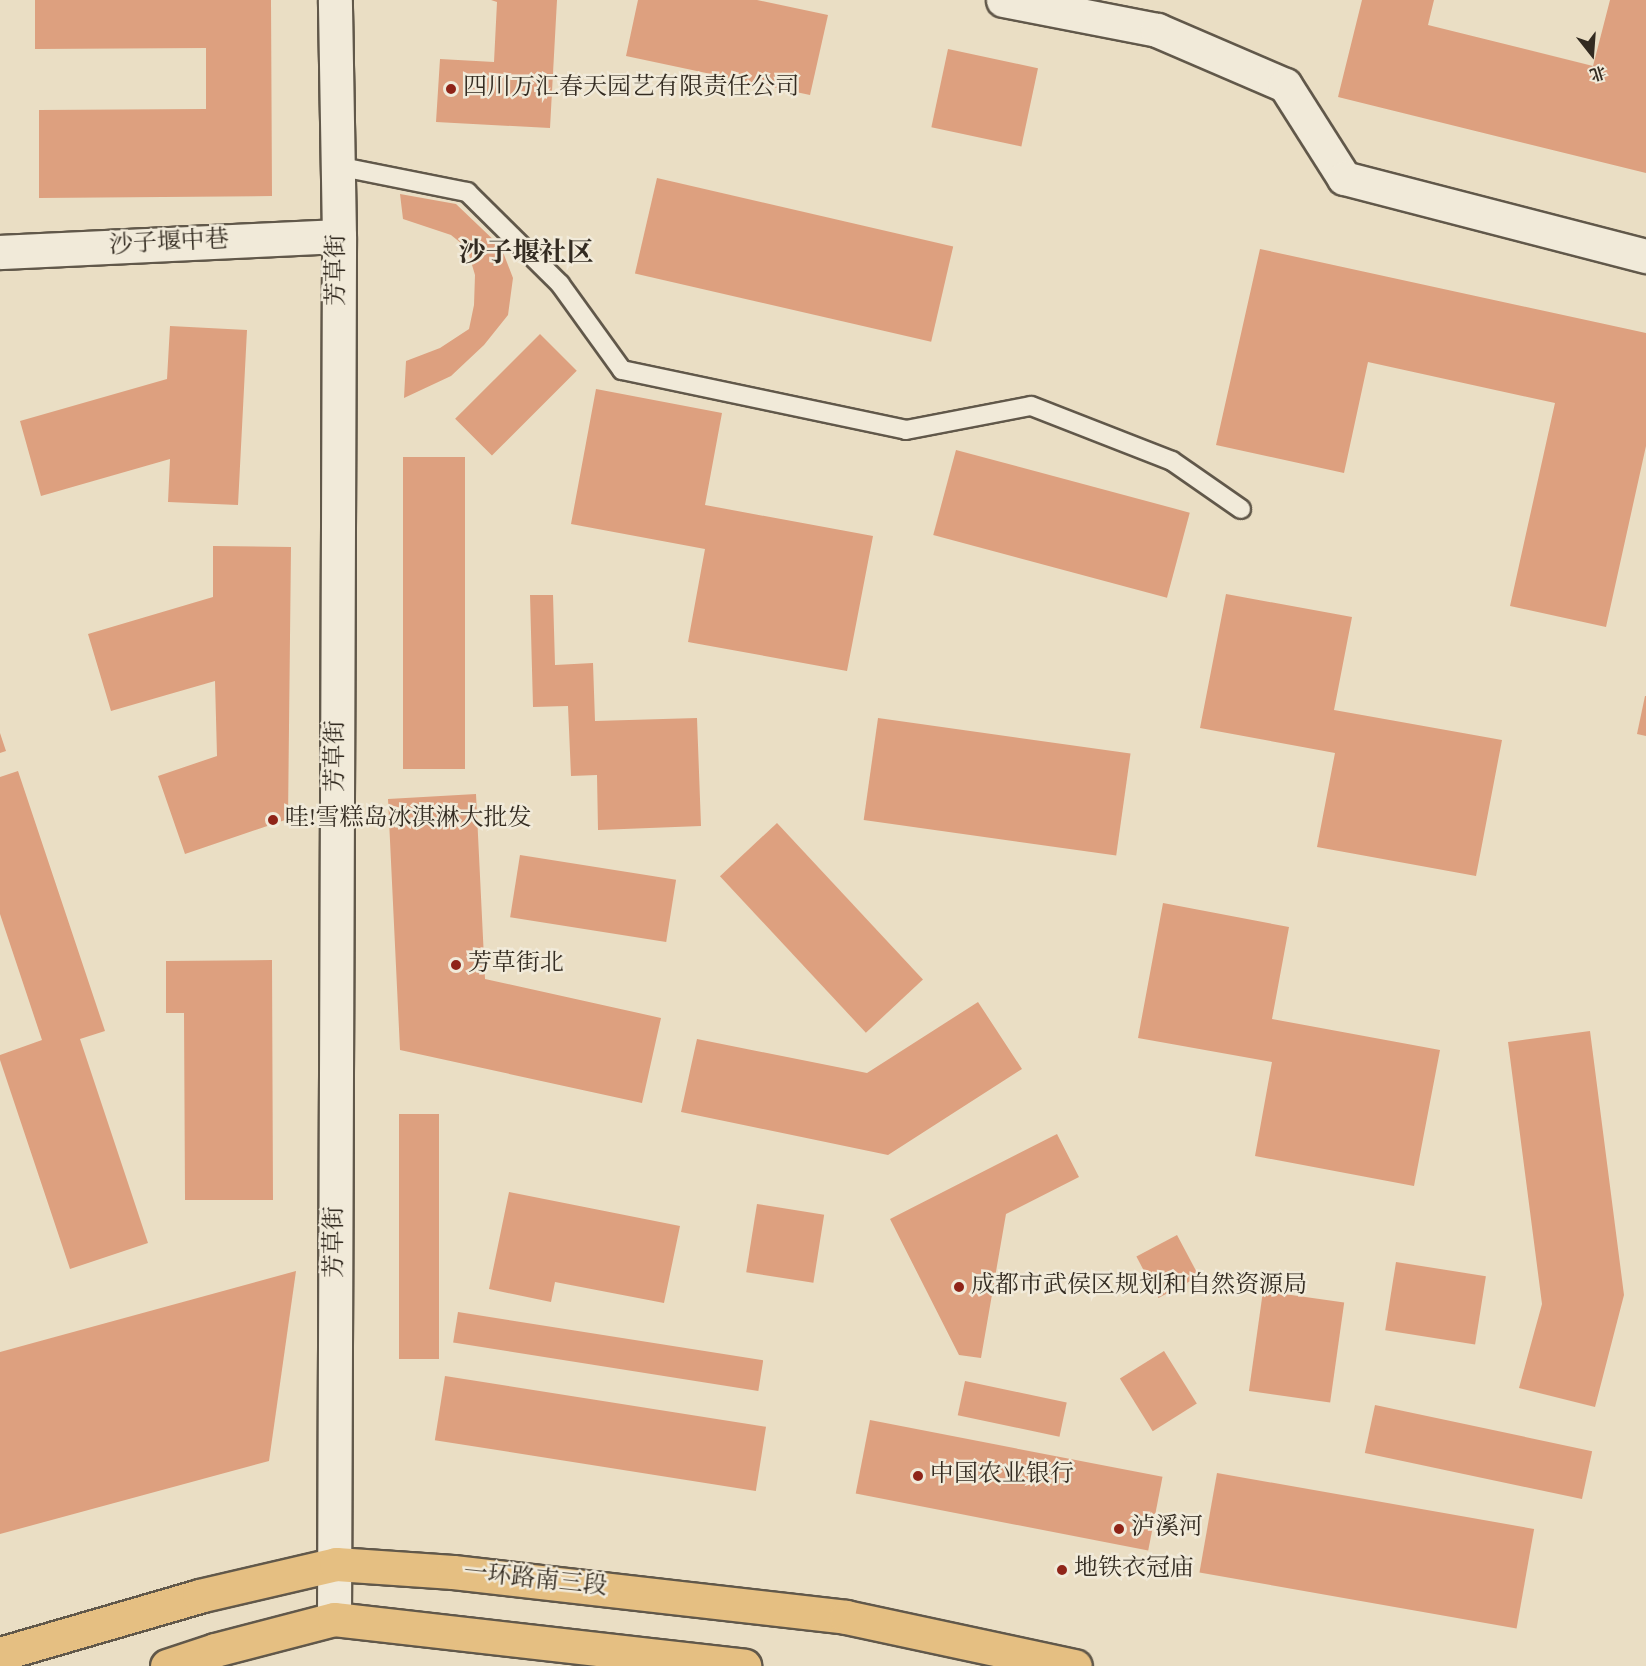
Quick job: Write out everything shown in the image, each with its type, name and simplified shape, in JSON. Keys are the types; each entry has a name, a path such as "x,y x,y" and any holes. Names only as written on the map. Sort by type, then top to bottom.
{"main road":[{"name":"一环路南三段","path":"0,1654 199,1596 336,1564 453,1572 846,1617 1075,1666"},
{"path":"167,1666 215,1650 334,1619 744,1666"}],"street":[{"name":"芳草街","path":"334,1619 336,1564 339,236 335,0"},
{"path":"1004,0 1157,30 1285,85 1344,178 1646,256"},
{"name":"沙子堰中巷","path":"0,252 339,236"}],"lane":[{"path":"337,166 467,192 560,284 622,370 906,430 1030,406 1172,461 1241,509"}],"building":[{"path":"35,0 271,0 272,196 39,198 39,110 206,109 206,48 35,49"},
{"path":"491,0 557,0 550,128 436,122 440,59 494,62 497,2"},
{"path":"638,0 757,0 828,15 810,95 626,56"},
{"path":"1362,0 1434,0 1428,25 1593,66 1610,0 1646,0 1646,173 1338,97"},
{"path":"948,49 1038,68 1021,146 931,127"},
{"path":"657,178 953,246 931,342 635,273"},
{"path":"400,194 456,204 501,247 513,278 508,315 484,345 451,376 404,398 406,361 440,348 469,329 474,305 475,275 467,248 451,235 403,219"},
{"path":"1260,249 1646,333 1646,446 1606,627 1510,606 1555,403 1368,362 1344,473 1216,445"},
{"path":"170,326 247,330 238,505 168,502 170,459 41,496 20,421 167,379"},
{"path":"540,334 577,371 492,456 455,419"},
{"path":"596,389 722,413 705,505 873,536 847,671 688,642 705,549 571,524"},
{"path":"956,450 1190,513 1167,598 933,535"},
{"path":"403,457 465,457 465,769 403,769"},
{"path":"213,546 291,547 288,819 185,854 158,776 217,756 215,681 111,711 88,634 213,597"},
{"path":"1226,594 1352,617 1334,710 1502,740 1476,876 1317,847 1335,753 1200,728"},
{"path":"530,595 553,595 555,665 593,663 595,721 697,718 701,826 598,830 597,775 571,776 568,706 533,707"},
{"path":"1646,696 1646,736 1637,734"},
{"path":"878,718 1131,753 1116,855 864,820"},
{"path":"0,733 6,751 0,753"},
{"path":"18,771 105,1031 80,1039 148,1243 70,1269 0,1060 0,1055 42,1040 0,914 0,777"},
{"path":"476,794 485,979 661,1018 642,1103 400,1050 388,799"},
{"path":"777,823 923,980 866,1033 720,876"},
{"path":"520,855 676,880 666,942 510,917"},
{"path":"1163,903 1289,927 1272,1019 1440,1050 1414,1186 1255,1156 1272,1062 1138,1038"},
{"path":"272,960 273,1200 185,1200 184,1013 166,1013 166,961"},
{"path":"978,1002 1022,1069 888,1155 681,1112 697,1039 867,1073"},
{"path":"1590,1031 1624,1295 1595,1407 1519,1388 1542,1304 1508,1042"},
{"path":"399,1114 439,1114 439,1359 399,1359"},
{"name":"成都市武侯区规划和自然资源局","path":"1057,1134 1079,1177 1006,1214 981,1358 959,1355 890,1219"},
{"path":"509,1192 680,1226 664,1303 555,1282 551,1302 489,1289"},
{"path":"757,1204 824,1215 813,1283 746,1272"},
{"path":"1177,1235 1199,1276 1158,1298 1136,1257"},
{"path":"1396,1262 1486,1276 1475,1344 1385,1330"},
{"path":"296,1271 269,1461 0,1534 0,1352"},
{"path":"1263,1291 1344,1302 1330,1402 1249,1391"},
{"path":"458,1312 763,1360 758,1391 453,1343"},
{"path":"1164,1351 1197,1404 1153,1431 1120,1379"},
{"path":"445,1376 766,1427 756,1491 435,1440"},
{"path":"965,1381 1067,1403 1059,1437 958,1415"},
{"path":"1375,1405 1592,1451 1582,1499 1365,1453"},
{"path":"870,1420 1163,1477 1148,1550 856,1494"},
{"path":"1217,1473 1534,1529 1517,1628 1199,1572"}],"place":[{"name":"四川万汇春天园艺有限责任公司","path":"451,89"},
{"name":"哇!雪糕岛冰淇淋大批发","path":"273,820"},
{"name":"芳草街北","path":"456,965"},
{"name":"成都市武侯区规划和自然资源局","path":"959,1287"},
{"name":"中国农业银行","path":"918,1476"},
{"name":"泸溪河","path":"1119,1529"},
{"name":"地铁衣冠庙","path":"1062,1570"}],"district":[{"name":"沙子堰社区","path":"526,255"}]}
